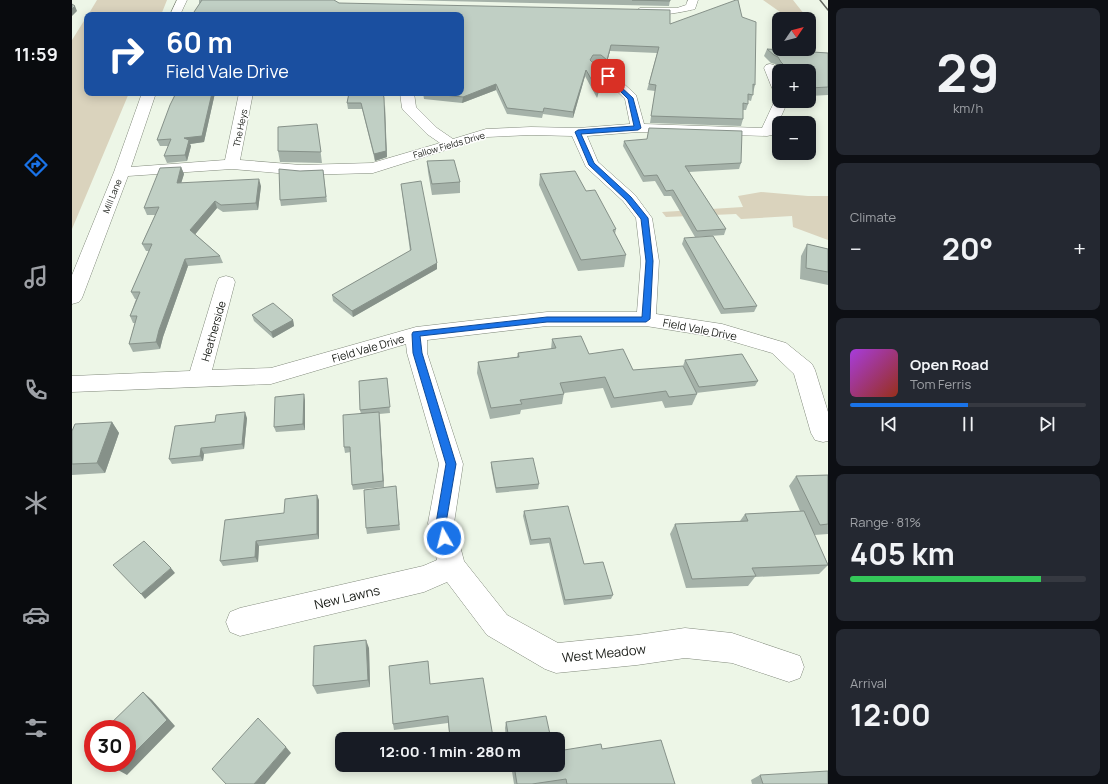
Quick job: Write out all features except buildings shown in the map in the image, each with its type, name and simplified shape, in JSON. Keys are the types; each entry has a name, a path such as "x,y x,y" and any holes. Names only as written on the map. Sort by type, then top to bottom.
{"street":[{"path":"176,12 182,0"},
{"path":"632,11 677,11 691,7 694,0"},
{"path":"596,65 630,98 638,128"},
{"path":"770,68 772,72"},
{"name":"Mill Lane","path":"72,298 122,172 148,96"},
{"name":"The Heys","path":"232,164 245,96"},
{"path":"407,96 409,108 432,130 450,143"},
{"name":"Fallow Fields Drive","path":"122,172 232,164 301,170 373,168 486,133 531,131 578,132 638,128 767,132 778,108"},
{"path":"578,132 591,164 628,198 644,218 650,261 646,319"},
{"name":"Heatherside","path":"199,379 226,282"},
{"name":"Field Vale Drive","path":"72,384 271,376 416,334 547,320 646,319 722,331 779,348 804,370 823,433"},
{"name":"West Meadow","path":"416,334 417,353 451,464 441,523 452,567 497,625 556,658 637,650 685,643 732,648 789,667"},
{"name":"New Lawns","path":"240,622 424,579 452,567"}],"shaded area":[{"path":"97,0 167,0 162,12 90,12"},
{"path":"763,0 793,0 802,12 780,12"},
{"path":"84,21 84,96 128,96 72,229 72,40"},
{"path":"761,192 828,196 828,240 793,227 792,216 741,219 736,214 666,217 662,212 743,207 738,196"}],"railway":[{"path":"820,0 828,10"}],"route":[{"path":"444,538 441,523 451,464 417,353 416,334 547,320 646,319 650,261 644,218 628,198 591,164 578,132 638,128 630,98 608,76"}]}
